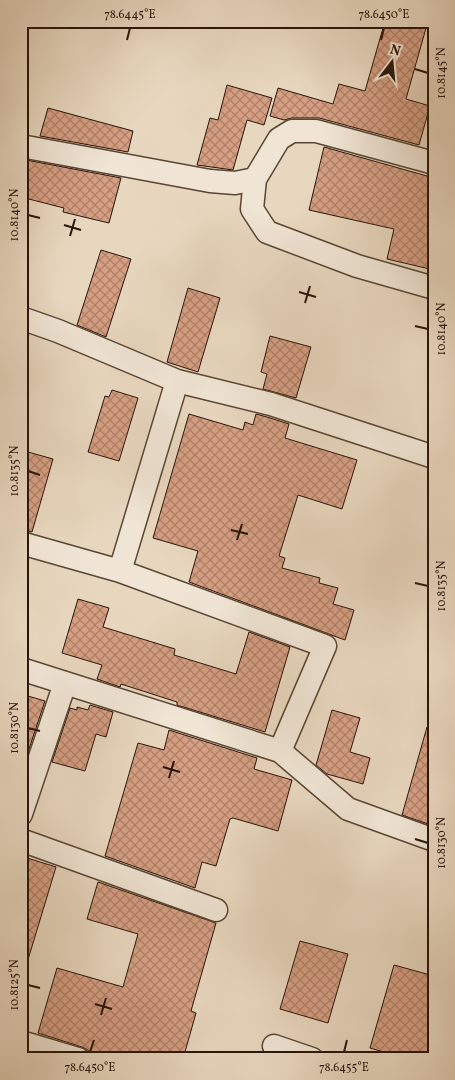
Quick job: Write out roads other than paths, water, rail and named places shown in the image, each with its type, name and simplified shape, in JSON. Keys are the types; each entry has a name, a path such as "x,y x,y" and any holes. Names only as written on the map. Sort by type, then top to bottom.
{"street":[{"path":"434,163 316,131 292,131 278,139 255,179 252,209 267,232 357,266 434,288"},
{"path":"21,146 210,181 236,183 255,179"},
{"path":"21,318 58,331 177,381 271,404 434,457"},
{"path":"120,571 177,381"},
{"path":"21,543 120,571 325,646 280,751"},
{"path":"21,669 280,751 348,809 434,840"},
{"path":"21,814 66,684"},
{"path":"21,840 216,910"},
{"path":"21,1042 78,1059"},
{"path":"274,1046 312,1059"}]}
